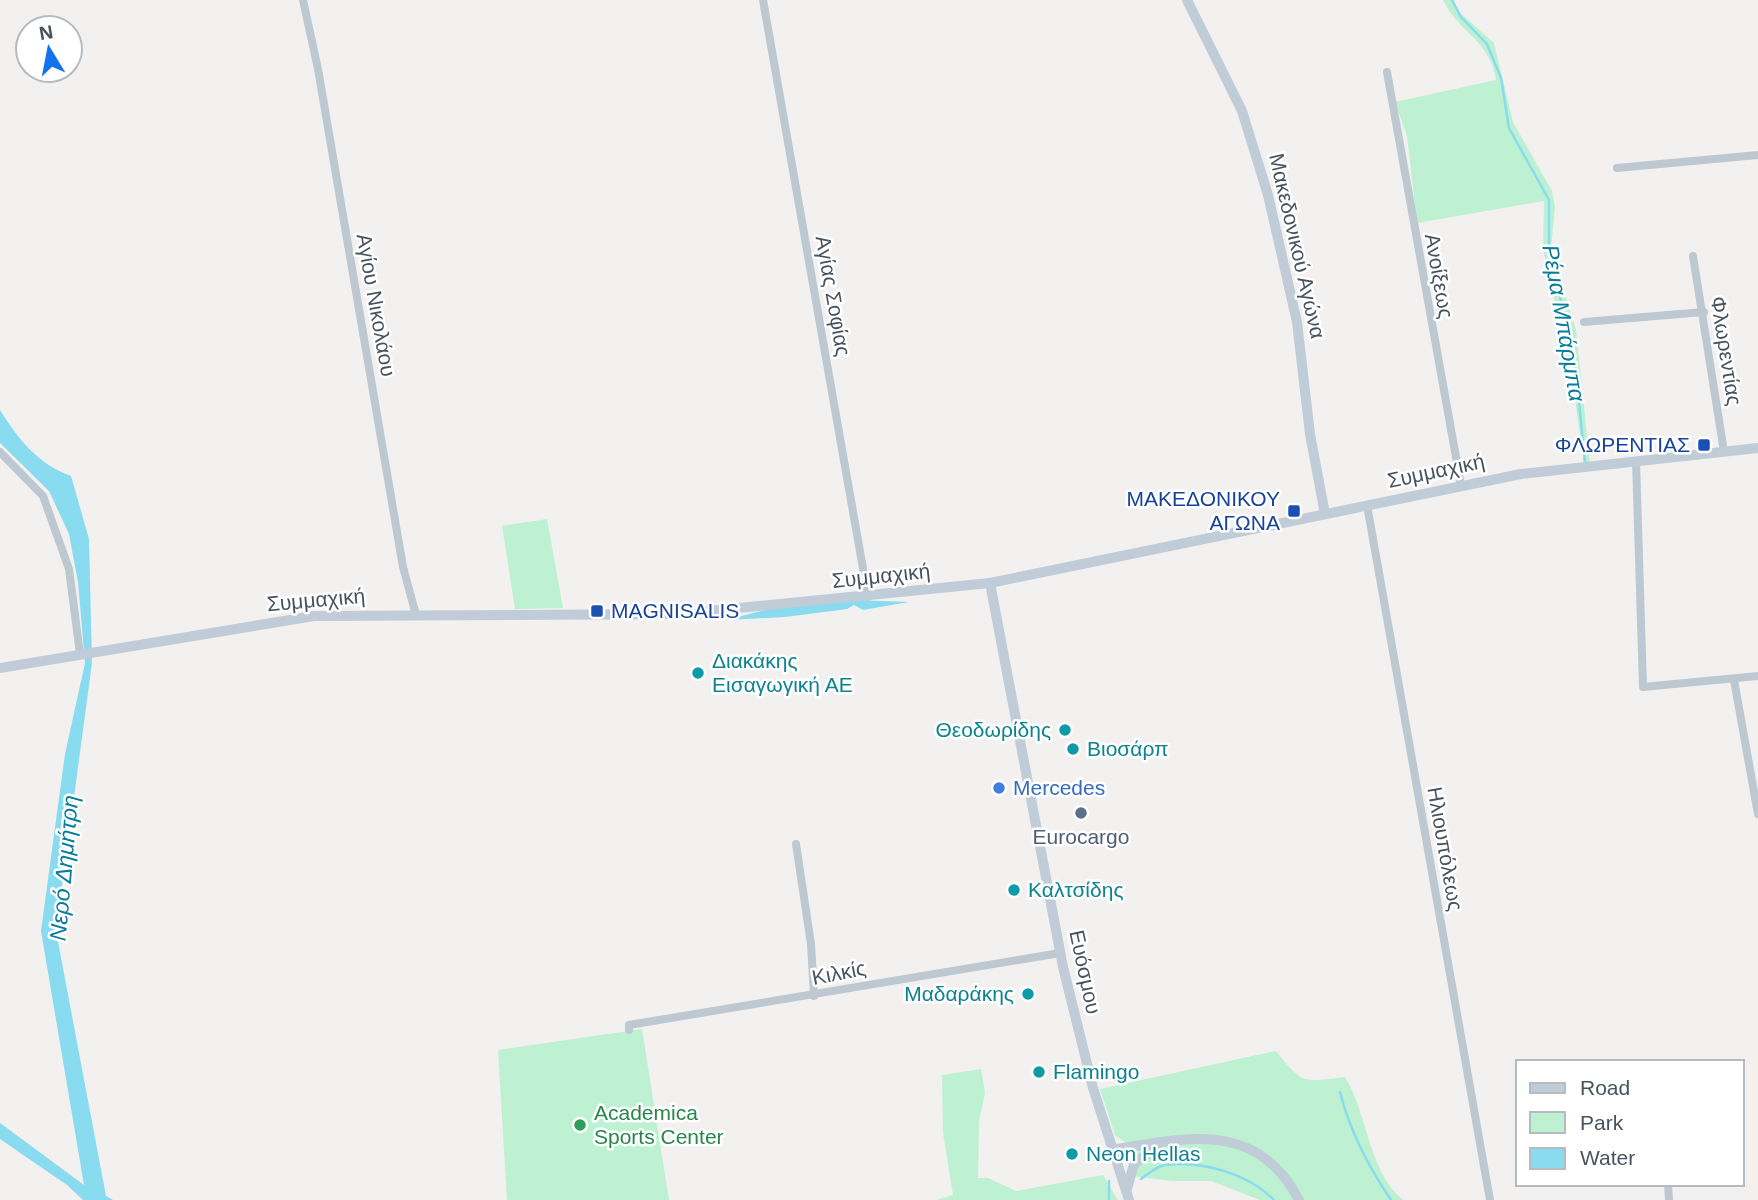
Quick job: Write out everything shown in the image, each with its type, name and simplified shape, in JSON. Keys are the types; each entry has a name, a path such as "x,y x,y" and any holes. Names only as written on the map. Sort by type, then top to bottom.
{"street":[{"name":"Αγίου Νικολάου","path":"303,0 318,69 403,567 416,615"},
{"name":"Αγίας Σοφίας","path":"763,0 868,597"},
{"name":"Μακεδονικού Αγώνα","path":"1187,0 1242,111 1268,195 1300,338 1310,434 1325,514"},
{"name":"Ανοίξεως","path":"1387,72 1461,485"},
{"path":"1617,168 1758,155"},
{"name":"Φλωρεντίας","path":"1693,256 1704,312 1724,452"},
{"path":"1584,322 1704,312"},
{"name":"Συμμαχική","path":"0,668 314,616 678,614 989,583 1521,474 1758,448"},
{"path":"0,452 43,496 69,569 80,654"},
{"path":"1636,461 1643,687 1758,676"},
{"name":"Ηλιουπόλεως","path":"1367,505 1490,1200"},
{"name":"Ευόσμου","path":"989,583 1075,1020 1128,1196"},
{"path":"1734,680 1758,814"},
{"path":"796,844 811,944 814,996"},
{"name":"Κιλκίς","path":"629,1030 629,1025 1060,953"},
{"path":"1112,1150 1211,1137 1240,1144 1256,1152 1280,1172 1299,1200"},
{"path":"1128,1196 1131,1170 1145,1154 1165,1142"},
{"path":"1112,1150 1130,1157 1145,1154"}],"green space":[{"path":"1443,0 1454,0 1457,10 1494,43 1513,122 1552,191 1555,207 1551,249 1576,330 1590,464 1584,465 1573,384 1543,249 1544,201 1417,223 1407,136 1395,102 1496,80 1488,55 1456,20"},
{"path":"547,519 563,608 515,609 502,526"},
{"name":"Academica Sports Center","path":"642,1029 669,1200 507,1200 498,1050"},
{"path":"1276,1051 1292,1070 1305,1079 1345,1077 1353,1092 1382,1174 1403,1200 1260,1200 1211,1181 1172,1181 1132,1176 1130,1146 1115,1135 1100,1089"},
{"path":"981,1069 985,1093 979,1121 978,1178 988,1178 1016,1191 1103,1175 1118,1200 936,1200 953,1195 943,1133 942,1075"}],"water":[{"name":"Νερό Δημήτρη","path":"0,410 30,449 49,465 71,476 89,539 92,663 56,931 106,1196 113,1200 83,1200 67,1185 0,1139 0,1123 84,1185 41,931 65,754 85,663 78,582 69,534 49,491 0,443"},
{"path":"853,600 909,602 863,610 854,605 847,609 785,617 726,620 792,603"}],"waterway":[{"name":"Ρέμα Μπάρμπα","path":"1452,0 1461,17 1487,44 1501,78 1509,128 1549,200 1549,245 1576,372 1585,462"},
{"path":"1340,1092 1361,1148 1391,1200"},
{"path":"1141,1179 1165,1165 1209,1167 1238,1176 1274,1200"},
{"path":"1109,1181 1109,1200"}],"place":[{"name":"ΦΛΩΡΕΝΤΙΑΣ","path":"1704,445"},
{"name":"ΜΑΚΕΔΟΝΙΚΟΥ ΑΓΩΝΑ","path":"1294,511"},
{"name":"MAGNISALIS","path":"597,611"},
{"name":"Διακάκης Εισαγωγική ΑΕ","path":"698,673"},
{"name":"Θεοδωρίδης","path":"1065,730"},
{"name":"Βιοσάρπ","path":"1073,749"},
{"name":"Mercedes","path":"999,788"},
{"name":"Eurocargo","path":"1081,813"},
{"name":"Καλτσίδης","path":"1014,890"},
{"name":"Μαδαράκης","path":"1028,994"},
{"name":"Flamingo","path":"1039,1072"},
{"name":"Academica Sports Center","path":"580,1125"},
{"name":"Neon Hellas","path":"1072,1154"}]}
